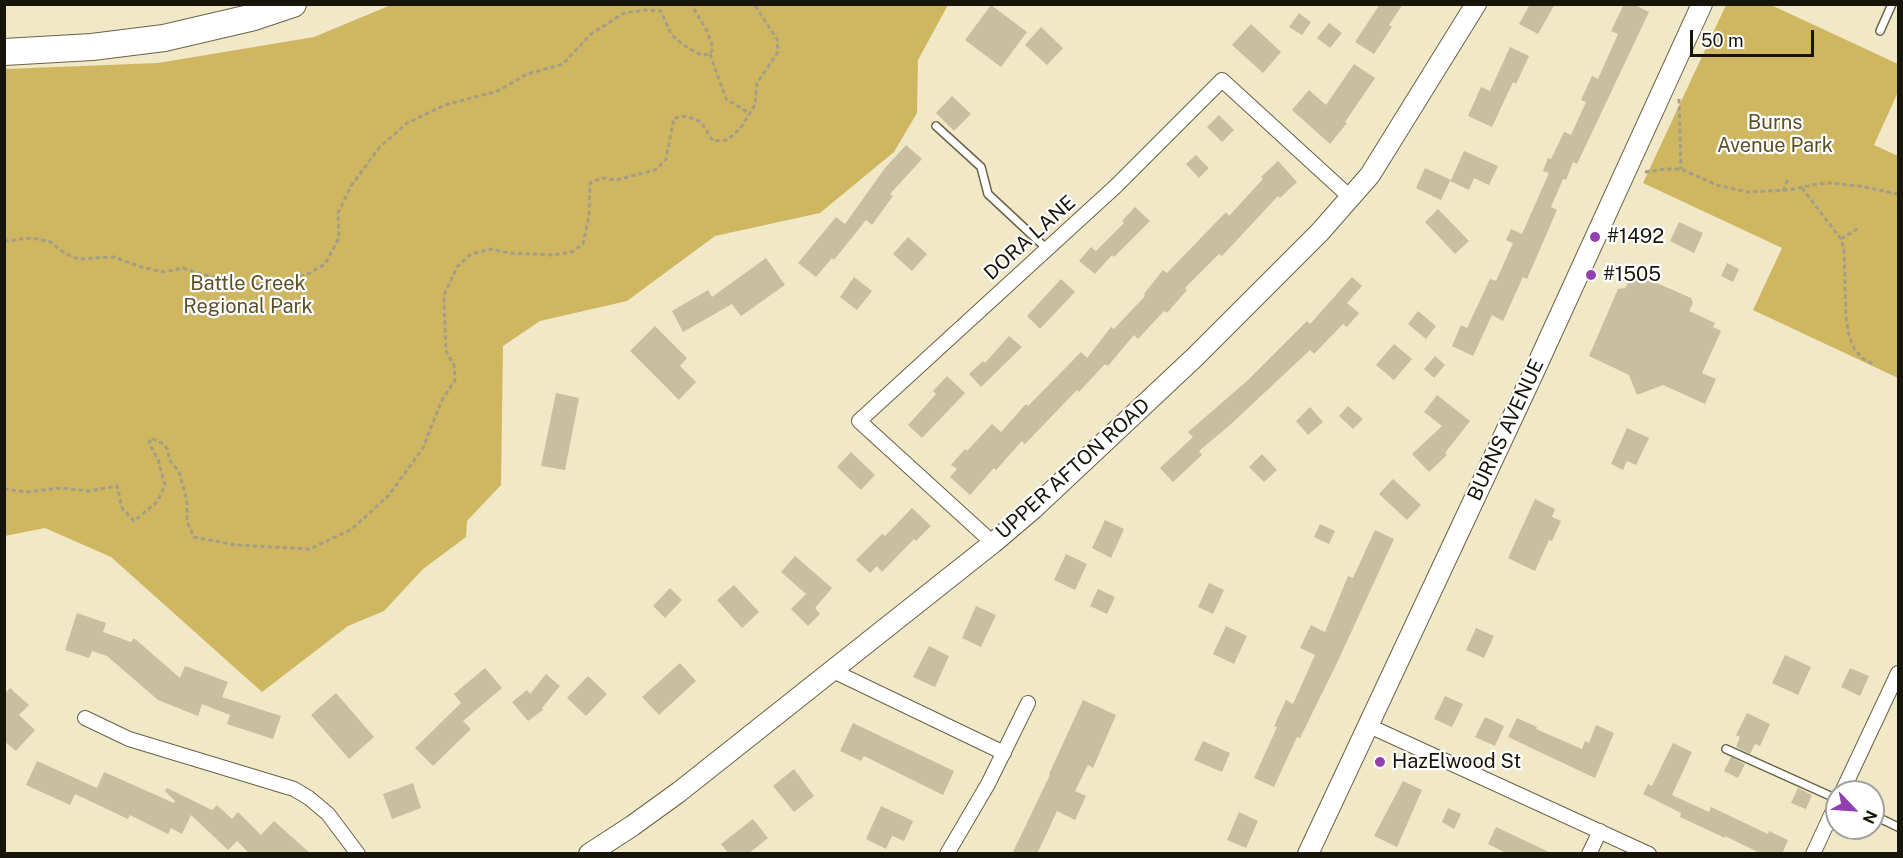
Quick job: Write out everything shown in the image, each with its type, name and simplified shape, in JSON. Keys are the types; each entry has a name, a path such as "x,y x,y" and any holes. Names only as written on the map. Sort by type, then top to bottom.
{"highway":[{"path":"4,52 92,47 164,38 243,20 293,4"}],"street":[{"name":"UPPER AFTON ROAD","path":"589,854 678,792 993,543 1033,509 1195,357 1320,232 1370,175 1476,4"},
{"name":"BURNS AVENUE","path":"1308,854 1543,352 1702,4"},
{"name":"DORA LANE","path":"993,543 859,421 1116,186 1222,80 1351,198"},
{"path":"831,670 1004,753"},
{"path":"1848,780 1899,673"},
{"path":"947,854 988,783 1028,703"},
{"path":"85,718 129,739 294,789 309,798 327,814 358,854"},
{"path":"1367,724 1649,854"},
{"path":"1813,854 1825,827"},
{"path":"1589,854 1600,831"}],"lane":[{"path":"1880,31 1893,4"},
{"path":"936,126 981,167 988,194 1047,249"},
{"path":"1726,749 1825,794"},
{"path":"1885,821 1899,827"}],"path":[{"path":"691,4 707,31 713,48 710,54 726,99 749,113"},
{"path":"4,489 26,492 60,488 89,491 117,486 122,508 134,521 158,501 165,485 158,459 149,442 151,438 162,443 168,450 170,459 179,472 187,500 188,522 194,537 237,545 310,549 352,529 389,495 423,448 441,402 455,380 454,365 446,351 444,302 445,293 457,267 471,254 490,249 510,253 555,255 572,252 583,244 589,215 590,183 602,178 616,180 655,170 666,159 674,118 686,116 701,122 713,141 727,140 740,129 755,105 757,83 778,52 777,39 754,4"},
{"path":"4,242 31,238 49,241 66,254 79,259 114,257 141,267 164,272 183,268 200,274 249,284 277,284 308,274 325,264 339,238 338,213 351,186 379,148 407,123 445,105 498,91 527,74 563,64 591,34 624,13 645,10 661,11 671,34 683,45 701,55 710,54"},
{"path":"1679,97 1681,170"},
{"path":"1643,173 1665,169 1681,170 1717,186 1756,193 1783,191 1817,184 1844,184 1899,194"},
{"path":"1783,191 1788,179"},
{"path":"1801,188 1841,239 1844,250 1846,317 1849,336 1854,348 1862,358 1875,366"},
{"path":"1841,239 1859,228"}],"green space":[{"name":"Battle Creek Regional Park","path":"391,5 948,5 918,60 917,113 894,152 820,213 715,236 627,301 540,321 503,346 501,485 467,521 466,537 423,569 384,611 348,626 262,692 111,557 45,528 5,536 5,69 158,63 314,37"},
{"name":"Burns Avenue Park","path":"1726,5 1771,5 1898,64 1898,92 1874,145 1898,156 1898,378 1753,310 1782,248 1643,183"}],"building":[{"path":"1380,4 1403,4 1389,25 1392,27 1374,54 1355,42"},
{"path":"1530,4 1555,4 1538,34 1519,24"},
{"path":"1624,4 1633,4 1649,12 1577,164 1573,162 1566,180 1563,179 1551,207 1557,210 1527,279 1523,277 1503,321 1492,315 1473,356 1452,346 1461,325 1467,328 1490,279 1496,281 1513,243 1506,240 1511,229 1522,234 1549,173 1543,171 1548,158 1551,159 1564,132 1571,135 1586,102 1581,100 1592,76 1598,79 1618,34 1611,31"},
{"path":"991,5 1027,32 1001,67 965,40"},
{"path":"1299,13 1311,22 1302,35 1289,27"},
{"path":"1329,23 1342,33 1330,48 1317,38"},
{"path":"1251,24 1281,52 1263,73 1232,45"},
{"path":"1041,27 1063,48 1047,65 1025,45"},
{"path":"1510,47 1529,56 1516,84 1513,82 1492,127 1468,116 1481,87 1490,91"},
{"path":"1354,64 1375,78 1345,122 1347,123 1330,144 1292,110 1309,90 1326,105"},
{"path":"952,96 971,114 954,131 936,113"},
{"path":"1219,115 1234,130 1222,142 1207,127"},
{"path":"906,145 922,159 890,194 893,196 872,225 866,220 834,260 832,258 816,277 798,263 836,217 845,224 885,168"},
{"path":"1464,151 1498,166 1489,185 1474,178 1469,190 1450,181 1441,200 1416,188 1425,168 1451,180"},
{"path":"1196,155 1209,168 1199,178 1186,164"},
{"path":"1278,161 1297,182 1280,198 1278,196 1222,256 1219,254 1185,288 1187,290 1167,313 1164,311 1138,339 1134,335 1108,366 1105,364 1079,392 1077,390 1025,444 1022,441 970,495 950,477 957,469 951,465 965,449 967,451 992,424 1001,432 1026,404 1028,406 1081,352 1087,358 1111,327 1114,329 1145,296 1144,294 1163,270 1167,273 1226,212 1229,216 1263,179 1261,177"},
{"path":"1135,207 1150,221 1114,257 1112,255 1095,274 1079,261 1091,247 1096,251 1124,223 1122,221"},
{"path":"1438,209 1469,241 1455,254 1425,222"},
{"path":"1679,222 1703,233 1694,253 1670,241"},
{"path":"908,237 927,254 912,271 893,254"},
{"path":"766,258 785,285 741,316 732,304 683,332 672,311 708,290 712,297"},
{"path":"1727,263 1739,269 1733,282 1721,276"},
{"path":"1634,273 1691,298 1693,303 1689,311 1715,323 1713,327 1721,331 1702,373 1716,379 1705,404 1663,385 1637,395 1629,375 1589,356 1618,289 1625,288"},
{"path":"854,277 872,291 857,310 840,297"},
{"path":"1352,277 1362,286 1347,303 1359,313 1347,327 1343,324 1314,354 1310,350 1199,451 1202,455 1173,482 1160,468 1193,437 1188,432 1247,381 1307,321 1310,324"},
{"path":"1061,279 1075,292 1040,329 1027,316"},
{"path":"1418,311 1436,326 1426,339 1408,324"},
{"path":"655,326 687,358 680,366 696,382 679,400 630,351"},
{"path":"1009,336 1022,347 981,387 969,374 983,361 985,363"},
{"path":"1394,344 1412,359 1394,380 1376,365"},
{"path":"1435,356 1445,365 1434,378 1424,369"},
{"path":"947,376 965,393 922,438 908,425 936,394 933,391"},
{"path":"556,393 579,398 565,470 541,466"},
{"path":"1437,395 1470,421 1445,453 1447,455 1429,472 1412,454 1442,426 1424,412"},
{"path":"1348,406 1363,419 1353,429 1339,416"},
{"path":"1310,407 1323,422 1308,435 1296,421"},
{"path":"1627,428 1649,438 1636,465 1627,461 1623,470 1611,464"},
{"path":"851,452 875,475 861,490 837,467"},
{"path":"1262,454 1277,470 1264,482 1249,467"},
{"path":"1393,479 1421,505 1407,520 1379,494"},
{"path":"1535,499 1555,509 1552,517 1561,521 1552,541 1549,540 1535,571 1508,558"},
{"path":"912,508 931,526 916,541 914,539 882,572 877,566 870,573 856,560 882,534 885,536"},
{"path":"1105,520 1124,529 1111,558 1092,548"},
{"path":"1320,524 1335,531 1329,544 1314,537"},
{"path":"1375,530 1394,539 1336,665 1300,738 1297,737 1274,787 1254,778 1277,727 1274,726 1286,700 1293,704 1315,655 1300,648 1311,625 1325,632 1348,576 1353,578"},
{"path":"1066,554 1087,564 1075,590 1054,580"},
{"path":"795,556 832,588 815,608 820,614 808,626 791,609 806,594 781,572"},
{"path":"1209,583 1224,590 1213,614 1198,607"},
{"path":"734,585 759,612 742,628 717,600"},
{"path":"670,588 682,600 665,618 653,606"},
{"path":"1098,589 1115,597 1107,614 1090,606"},
{"path":"976,606 996,615 981,647 962,638"},
{"path":"77,613 106,623 103,632 131,642 134,638 180,678 185,666 228,682 222,697 281,716 273,739 227,724 230,715 202,704 198,716 158,700 107,656 92,651 89,658 65,650"},
{"path":"1226,626 1247,636 1234,664 1213,654"},
{"path":"1476,628 1494,636 1484,658 1466,650"},
{"path":"929,646 949,656 935,687 913,677"},
{"path":"1785,655 1811,667 1798,695 1772,683"},
{"path":"680,663 696,681 659,715 642,697"},
{"path":"485,668 502,688 463,721 471,729 433,766 415,748 461,703 454,694"},
{"path":"1850,668 1869,676 1860,696 1841,687"},
{"path":"546,674 560,686 542,708 543,710 528,721 512,702 527,690 530,694"},
{"path":"588,676 607,694 586,716 567,698"},
{"path":"10,688 29,705 19,715 35,730 16,751 4,741 4,694"},
{"path":"336,693 374,737 349,759 311,715"},
{"path":"1445,696 1463,704 1452,727 1434,719"},
{"path":"1083,700 1116,715 1093,768 1088,765 1075,791 1086,796 1075,820 1057,811 1037,854 1012,854 1050,775"},
{"path":"1747,713 1770,724 1760,746 1755,744 1750,754 1736,747 1740,737 1736,735"},
{"path":"1485,717 1504,726 1495,746 1475,737"},
{"path":"1517,718 1582,749 1585,741 1589,743 1596,725 1614,733 1595,778 1508,737"},
{"path":"853,723 954,771 943,795 864,756 861,761 840,751"},
{"path":"1203,741 1230,753 1222,772 1194,760"},
{"path":"1673,743 1692,752 1672,795 1709,812 1711,807 1768,834 1769,831 1788,840 1782,854 1762,854 1680,817 1681,813 1643,794 1648,784 1652,786"},
{"path":"1731,757 1745,764 1738,778 1724,771"},
{"path":"37,761 97,788 104,772 174,803 175,801 165,791 167,788 212,810 217,805 232,819 238,812 261,835 274,821 311,854 250,854 237,841 228,850 191,815 182,834 171,828 168,834 130,815 128,819 75,794 70,805 26,785"},
{"path":"794,769 814,796 794,812 773,786"},
{"path":"1403,781 1422,790 1397,847 1374,836"},
{"path":"413,783 421,808 392,819 383,794"},
{"path":"1798,788 1812,795 1806,809 1791,803"},
{"path":"881,806 913,821 904,841 892,836 886,849 866,839"},
{"path":"1448,808 1461,814 1454,829 1442,822"},
{"path":"1239,812 1258,821 1246,848 1227,840"},
{"path":"753,819 768,838 748,854 729,854 721,844"},
{"path":"1496,827 1553,854 1508,854 1488,844"}],"place":[{"name":"#1492","path":"1595,237"},
{"name":"#1505","path":"1591,275"},
{"name":"HazElwood St","path":"1380,762"}]}
